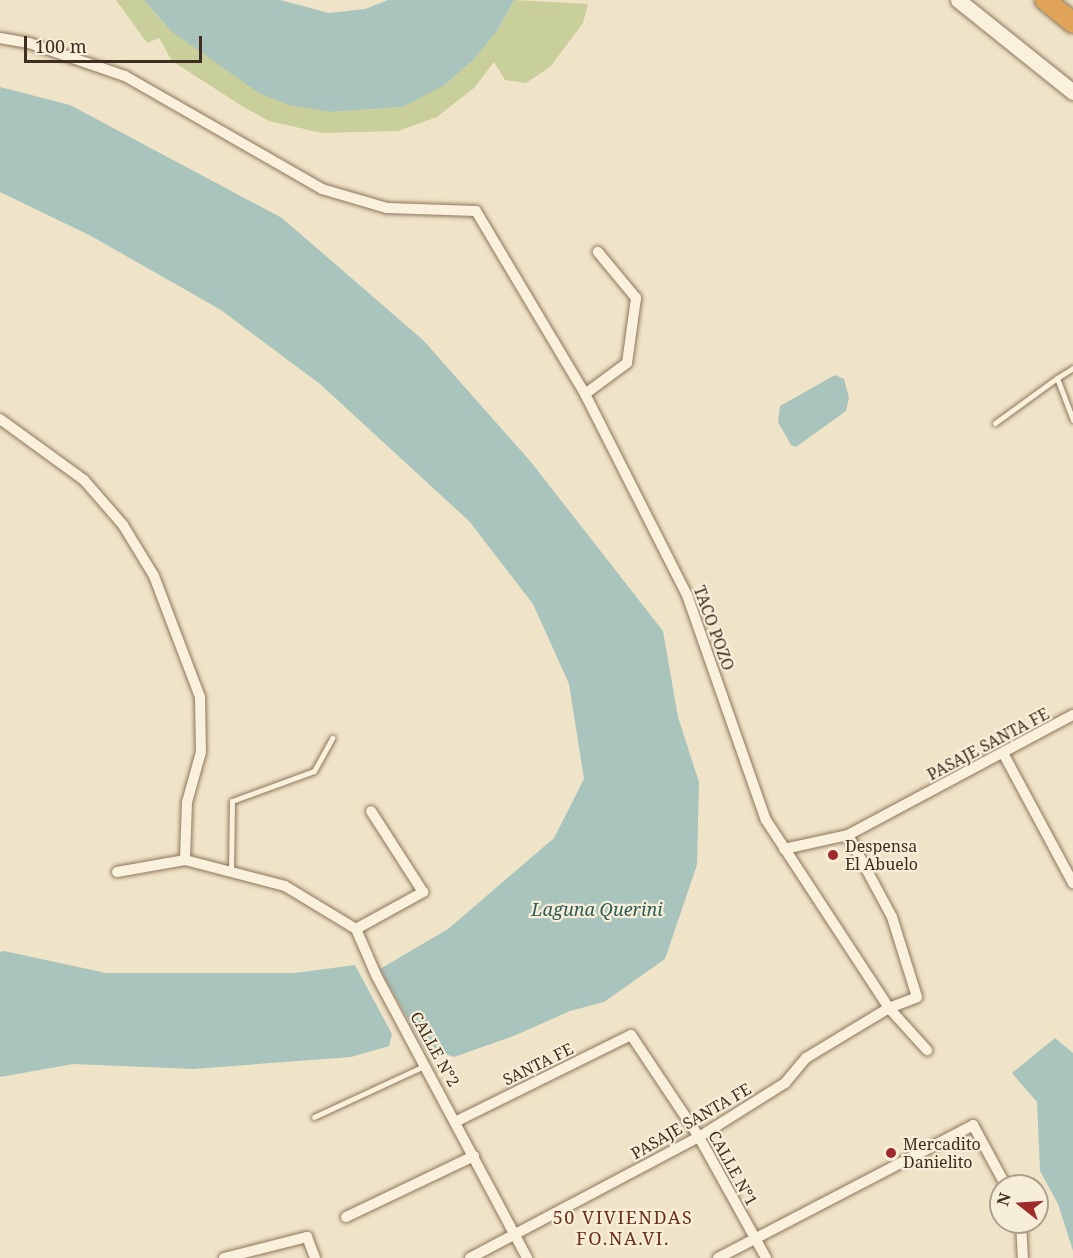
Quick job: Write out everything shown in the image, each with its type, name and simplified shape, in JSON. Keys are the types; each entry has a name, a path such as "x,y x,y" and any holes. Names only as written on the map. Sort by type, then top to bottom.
{"highway":[{"path":"1045,0 1073,23"}],"street":[{"path":"966,3 1073,92"},
{"name":"TACO POZO","path":"0,38 29,44 125,75 322,189 387,208 476,211 585,394 687,595 766,820 889,1008 927,1050"},
{"path":"585,394 627,363 636,298 598,252"},
{"path":"0,419 84,480 123,525 154,576 200,697 201,752 187,802 185,860"},
{"name":"PASAJE SANTA FE","path":"784,849 848,835 1073,715"},
{"path":"1003,753 1073,883"},
{"path":"117,872 185,860 285,886 356,929 423,892 371,811"},
{"name":"PASAJE SANTA FE","path":"470,1258 699,1137 784,1083 806,1058 889,1008 917,997 892,917 848,835"},
{"name":"CALLE N°2","path":"356,929 376,975 457,1121 527,1258"},
{"name":"CALLE N°1","path":"631,1035 699,1137 766,1258"},
{"name":"SANTA FE","path":"457,1121 631,1035"},
{"path":"718,1258 974,1125 1000,1174"},
{"path":"346,1217 474,1156"},
{"path":"1022,1234 1023,1258"},
{"path":"224,1258 307,1238 315,1258"}],"lane":[{"path":"995,423 1073,368"},
{"path":"1057,378 1073,420"},
{"path":"231,872 232,801 314,771 332,738"},
{"path":"314,1117 427,1065"}],"green space":[{"path":"116,0 144,0 171,31 331,112 402,107 497,31 514,0 588,4 583,23 550,67 526,83 505,80 494,62 474,88 437,117 398,131 322,133 269,121 172,61 159,38 147,43"}],"water":[{"path":"144,0 280,0 329,13 365,9 388,0 514,0 497,31 474,59 443,86 402,107 331,112 289,105 259,93 171,31"},
{"name":"Laguna Querini","path":"0,87 70,105 282,218 423,340 531,462 663,631 678,717 699,782 697,865 665,959 604,1002 570,1011 516,1035 454,1057 424,1047 380,969 448,929 554,838 584,779 569,684 533,604 469,521 320,384 221,310 91,236 0,192"},
{"path":"835,375 844,379 849,398 846,411 796,447 791,445 778,422 780,406"},
{"path":"0,952 106,973 295,973 355,965 392,1034 389,1046 351,1057 193,1069 73,1064 0,1077"},
{"path":"1055,1038 1073,1053 1073,1251 1058,1204 1049,1188 1049,1174 1042,1174 1040,1171 1037,1102 1012,1073"}],"place":[{"name":"Despensa El Abuelo","path":"833,855"},
{"name":"Mercadito Danielito","path":"891,1153"}],"district":[{"name":"50 VIVIENDAS FO.NA.VI.","path":"623,1228"}]}
